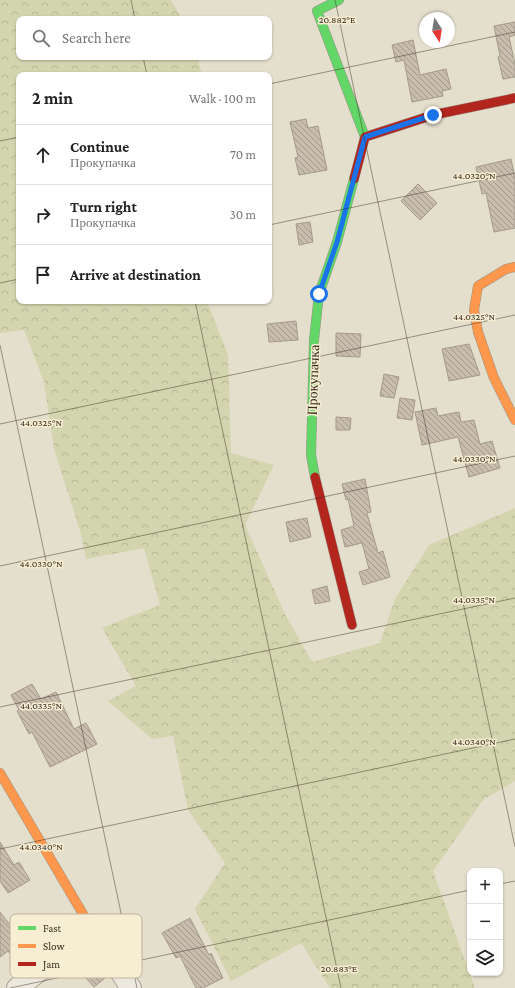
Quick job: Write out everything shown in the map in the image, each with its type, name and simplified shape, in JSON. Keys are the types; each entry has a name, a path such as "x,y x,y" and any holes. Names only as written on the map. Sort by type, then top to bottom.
{"street":[{"path":"339,0 317,12 365,137 433,115 515,98"},
{"name":"Прокупачка","path":"352,625 317,485 311,455 314,340 319,294 337,242 365,137"},
{"path":"515,267 506,269 478,286 474,310 478,332 494,378 515,420"},
{"path":"0,773 83,914"},
{"path":"17,988 30,978"},
{"path":"124,978 131,988"}],"green space":[{"path":"0,0 171,0 180,16 16,16 16,60 198,60 201,72 16,72 16,304 208,304 228,355 231,453 274,465 245,525 285,614 312,662 380,643 395,599 429,545 515,508 515,781 483,800 433,871 467,966 467,976 471,976 475,988 330,988 301,943 231,981 195,909 225,863 188,810 173,736 152,739 108,701 136,686 102,628 160,605 144,548 86,559 81,534 54,449 44,382 24,330 0,333"}],"building":[{"path":"515,22 515,35 509,37 515,64 515,77 503,79 498,57 500,56 494,26"},
{"path":"413,40 420,75 446,69 451,89 442,91 443,96 412,102 404,60 396,62 392,45"},
{"path":"306,119 308,128 318,126 327,170 299,175 295,158 298,157 290,122"},
{"path":"511,159 515,178 515,228 494,232 486,193 482,194 476,167"},
{"path":"418,184 437,203 420,220 401,201"},
{"path":"310,222 313,242 299,245 296,224"},
{"path":"296,321 298,340 269,342 267,324"},
{"path":"336,333 361,334 360,357 336,356"},
{"path":"469,344 480,375 449,381 442,349"},
{"path":"384,374 399,377 394,398 380,396"},
{"path":"400,398 415,400 412,420 397,418"},
{"path":"436,408 438,416 459,412 461,422 474,420 480,444 492,441 500,468 469,477 458,437 422,445 415,412"},
{"path":"336,417 351,418 350,430 336,430"},
{"path":"365,479 371,512 367,513 378,553 383,551 390,577 363,585 359,572 369,569 362,543 345,547 341,530 354,526 348,499 346,500 342,484"},
{"path":"307,518 311,537 290,542 286,522"},
{"path":"327,586 330,601 315,604 312,590"},
{"path":"32,684 41,699 56,692 74,729 86,723 97,744 50,767 32,732 29,734 17,711 19,710 11,695"},
{"path":"0,842 14,865 19,862 30,880 8,893 0,881"},
{"path":"0,912 10,925 10,953 8,951 0,957"},
{"path":"190,918 209,955 211,953 223,978 203,988 196,988 180,956 176,958 162,933"},
{"path":"86,978 105,978 94,987"}],"traffic: fast":[{"path":"339,0 317,11 365,137"},
{"path":"315,477 311,455 314,340 319,294 337,242 354,179"}],"traffic: slow":[{"path":"515,267 506,269 478,286 474,310 478,332 494,378 515,420"},
{"path":"0,773 83,914"}],"traffic: jam":[{"path":"354,179 365,137 433,115 515,98"},
{"path":"315,477 352,625"}],"route":[{"path":"319,294 337,242 365,137 433,115"}]}
